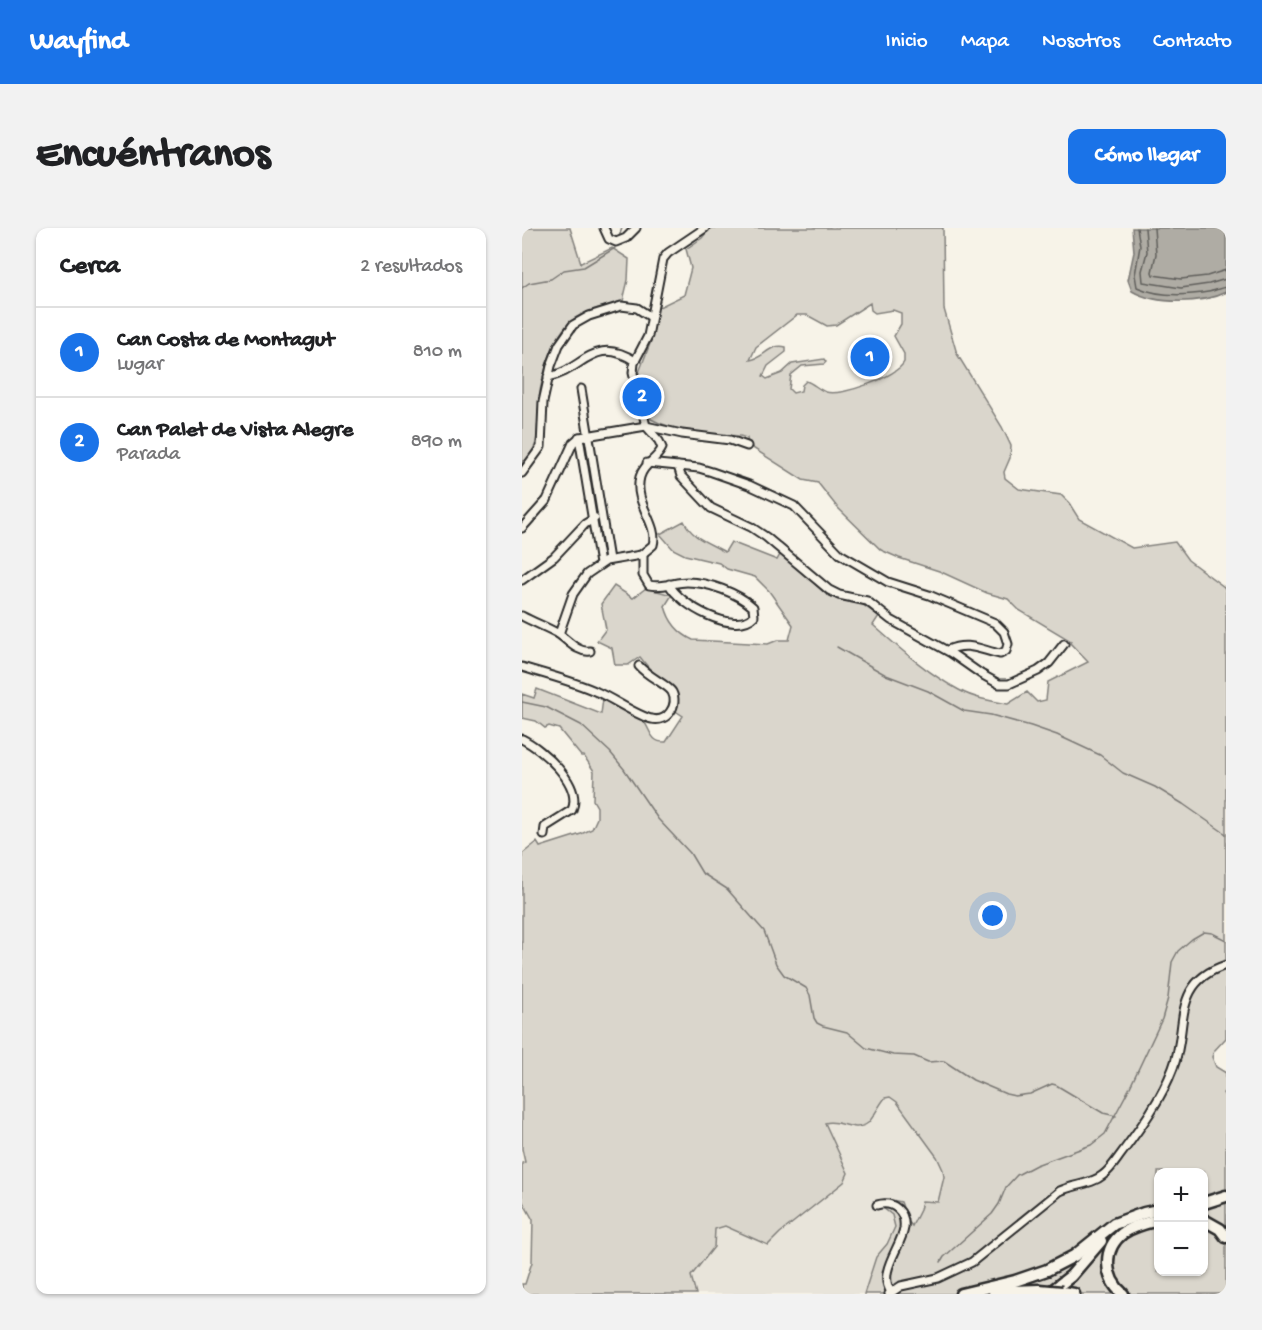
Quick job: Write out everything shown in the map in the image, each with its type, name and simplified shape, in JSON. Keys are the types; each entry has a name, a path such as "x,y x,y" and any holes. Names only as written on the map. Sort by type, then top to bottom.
{"highway":[{"path":"1208,1201 1226,1196"},
{"path":"961,1294 1015,1281 1047,1270 1074,1256 1114,1224 1154,1211"},
{"path":"1044,1292 1071,1276 1103,1239 1124,1221"},
{"path":"1123,1294 1114,1285 1109,1274 1108,1259 1112,1246 1125,1232 1154,1221"},
{"path":"1207,1222 1220,1229 1226,1237"},
{"path":"994,1294 1013,1291 1074,1294"}],"street":[{"path":"604,228 609,239 616,242 626,238 636,228"},
{"path":"559,634 578,584 586,574 609,560 643,554 650,549 655,538 640,500 639,488 640,476 662,448 646,426 633,378 635,361 646,343 663,259 668,253 705,228"},
{"path":"522,473 537,454 542,442 543,402 548,377 559,345 573,326 580,320 627,306 637,308 651,317"},
{"path":"548,377 602,352 621,353 635,361"},
{"path":"581,389 609,560"},
{"path":"522,528 543,505 573,443 579,437 646,426 682,434 730,440 747,446"},
{"path":"579,437 600,564"},
{"path":"648,463 699,468 729,477 794,506 840,554 888,582 929,595 988,619 1000,627 1008,644 1006,651 1000,654 975,646 960,646 948,650"},
{"path":"678,466 681,476 711,508 751,527 766,537 829,590 839,595 867,601 891,620 948,650 988,679 1004,685 1038,672 1049,663 1064,644"},
{"path":"522,580 554,557 581,528 593,519 601,517"},
{"path":"643,554 642,567 646,582 654,586 669,584 689,582 719,589 750,604 753,607 754,616 744,622 720,621 700,611 675,592 669,584"},
{"path":"522,616 559,634 566,641 586,652 590,651"},
{"path":"522,667 595,691 650,719 664,718 673,706 672,693 667,687 649,677 639,666"},
{"path":"522,739 538,749 559,769 573,799 572,810 545,827 544,835"},
{"path":"877,1205 886,1203 896,1207 904,1221 902,1236 893,1253 887,1275 887,1287 890,1293 901,1286 938,1278 966,1266 990,1250 1060,1191 1098,1179 1110,1169 1143,1125 1170,1075 1176,1059 1187,999 1201,979 1211,971 1226,965"}],"shaded area":[{"path":"522,228 570,228 581,263 612,248 629,259 628,280 623,301 580,315 559,336 543,376 535,446 522,464"},
{"path":"710,228 943,228 944,309 957,354 1002,427 1011,446 1010,458 1004,472 1005,478 1019,489 1061,495 1079,519 1132,548 1175,542 1188,560 1224,587 1226,591 1226,1038 1214,1051 1212,1057 1216,1067 1226,1073 1226,1090 1223,1093 1226,1098 1226,1294 864,1294 876,1257 887,1244 895,1227 892,1215 874,1201 887,1199 901,1202 912,1226 922,1201 938,1202 944,1177 937,1157 897,1102 890,1097 885,1098 868,1123 863,1126 852,1127 836,1122 825,1123 848,1173 844,1182 768,1245 725,1226 715,1229 714,1247 691,1276 696,1294 522,1294 522,1284 525,1284 532,1262 533,1220 522,1200 522,1163 525,1162 522,1149 522,854 537,842 540,847 592,829 597,818 597,807 593,800 594,771 584,756 581,756 559,729 549,726 545,728 536,721 522,718 522,694 534,698 537,689 601,714 603,699 639,717 654,738 666,742 683,716 674,710 676,697 674,689 654,673 640,657 628,665 615,665 612,648 597,641 606,629 601,604 614,586 633,598 646,588 672,595 665,606 669,617 683,634 693,640 768,644 778,640 789,640 793,625 769,591 755,577 727,569 719,563 685,555 673,549 660,534 684,521 696,536 725,552 731,542 777,560 781,553 826,594 839,600 860,603 879,616 873,625 904,652 947,683 976,697 1008,704 1027,692 1037,702 1046,700 1048,682 1088,662 1070,643 1071,641 1019,610 1008,599 987,593 939,571 881,550 837,507 818,483 803,480 748,445 747,438 683,430 651,419 638,375 651,341 657,308 684,295 691,268 686,249 702,238","holes":["870,303 871,310 875,313 893,310 901,313 901,324 894,336 904,354 904,362 900,368 881,379 833,393 823,391 806,381 801,391 793,393 789,389 791,375 802,366 824,364 826,362 824,359 792,364 782,373 767,379 763,376 768,366 786,352 786,347 776,347 750,360 756,347 797,315 807,315 827,326 836,325"]},
{"path":"891,1097 937,1158 944,1177 938,1202 920,1210 912,1226 907,1214 882,1208 892,1215 895,1227 872,1267 864,1294 696,1294 691,1277 697,1266 704,1262 715,1229 724,1226 768,1245 844,1182 825,1123 830,1121 858,1127 868,1122 885,1098"}],"water":[{"path":"1132,228 1226,228 1226,292 1192,301 1166,301 1142,296 1132,291 1128,280 1134,252"}],"waterway":[{"path":"619,237 622,228"},
{"path":"522,288 529,283 551,279 564,270 584,267 615,248"},
{"path":"837,647 886,675 928,691 964,711 991,715 1031,726 1100,755 1123,773 1155,787 1226,834"},
{"path":"522,702 546,707 581,725 610,752 658,819 690,853 702,873 727,889 764,931 776,964 784,975 806,988 817,1023 847,1032 866,1048 893,1055 914,1056 928,1062 944,1061 973,1080 1006,1094 1015,1096 1030,1094 1052,1084 1056,1085 1103,1113 1116,1116"},
{"path":"941,1262 992,1214 1006,1187 1017,1175 1036,1165 1091,1145 1105,1134 1162,1019 1168,998 1172,962 1178,951 1204,932 1226,940"}],"place":[{"name":"Can Costa de Montagut","path":"870,357"},
{"name":"Can Palet de Vista Alegre","path":"642,397"}]}
